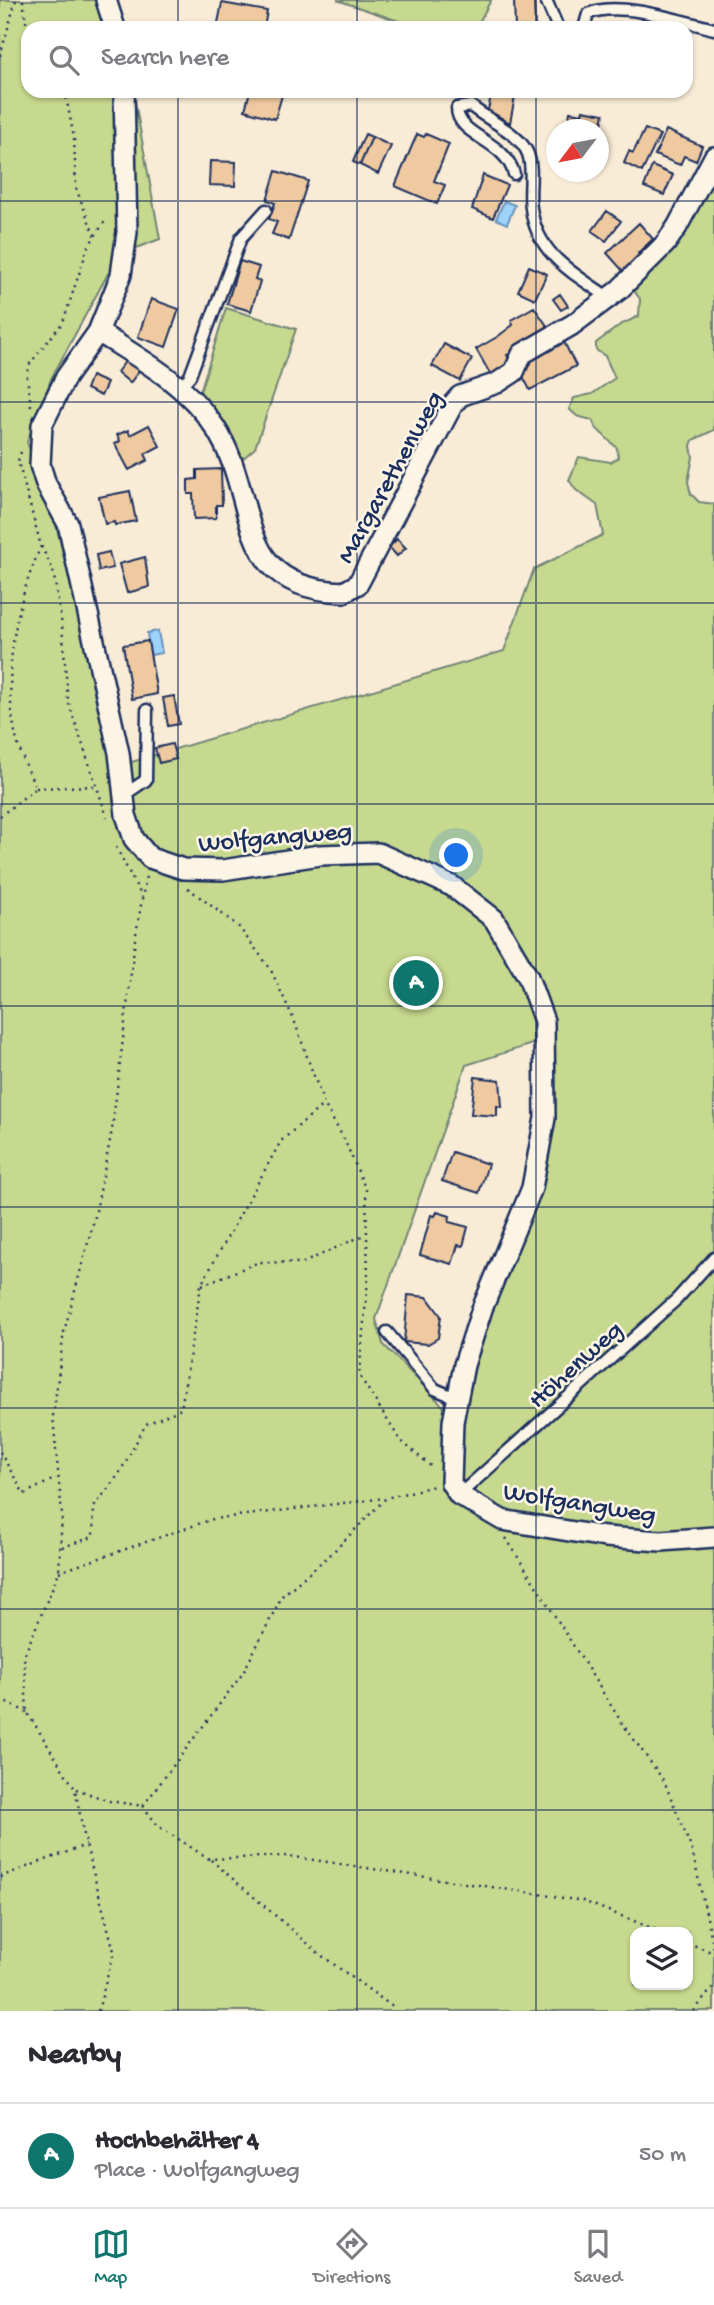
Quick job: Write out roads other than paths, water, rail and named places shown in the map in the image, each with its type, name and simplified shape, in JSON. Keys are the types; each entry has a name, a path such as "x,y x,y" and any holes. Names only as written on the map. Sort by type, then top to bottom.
{"street":[{"path":"106,0 113,21"},
{"path":"124,98 125,258 98,332 66,377 42,425 40,465 46,484 68,524 119,753 124,795"},
{"name":"Margarethenweg","path":"98,332 180,387 214,427 224,445 264,560 290,581 344,592 358,584 453,404 460,396 497,383 514,372 522,354 572,325 608,298 665,244 691,206 714,157"},
{"name":"Wolfgangweg","path":"124,795 134,839 150,858 183,869 223,870 320,855 378,853 452,886 494,919 528,977 544,1021 547,1050 545,1118 541,1150 525,1209 482,1309 456,1398 449,1477 460,1495 502,1520 606,1537 662,1541 714,1537"}],"lane":[{"path":"546,0 557,21"},
{"path":"586,21 588,14 609,6 628,7 683,21"},
{"path":"693,24 714,29"},
{"path":"514,174 510,159 463,125 457,116 457,108 471,106 522,145 529,163 531,208 543,246 554,260 608,298"},
{"path":"180,387 190,376 241,239 266,210"},
{"path":"124,795 146,780 147,710"},
{"name":"Höhenweg","path":"460,1495 677,1299 714,1258"},
{"path":"387,1332 435,1390 456,1398"}],"water":[{"path":"504,201 515,205 507,224 496,219"},
{"path":"158,631 162,653 150,655 147,633"}],"place":[{"name":"Hochbehälter 4","path":"416,983"}]}
